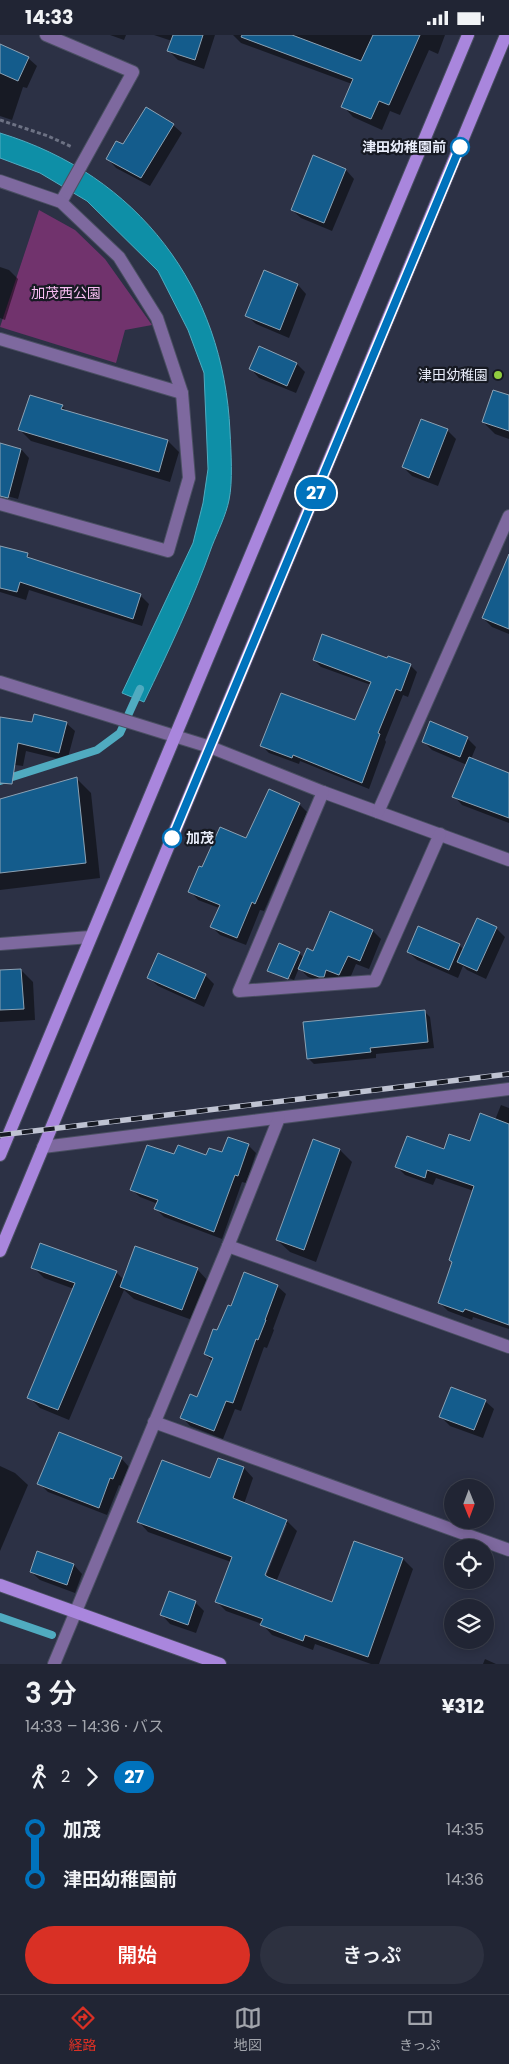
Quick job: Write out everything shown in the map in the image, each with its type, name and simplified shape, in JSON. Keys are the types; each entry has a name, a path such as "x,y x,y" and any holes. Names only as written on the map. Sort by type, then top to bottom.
{"street":[{"path":"46,35 133,71 61,202"},
{"path":"0,1155 468,35"},
{"path":"0,1251 506,35"},
{"path":"0,181 61,202 120,257 157,318 182,393 188,478 168,551 0,504"},
{"path":"0,339 182,393"},
{"path":"378,812 509,515"},
{"path":"0,682 176,735 323,792 509,860"},
{"path":"323,792 239,991 375,981 440,834"},
{"path":"0,944 90,937"},
{"path":"43,1147 509,1089"},
{"path":"54,1664 228,1246 279,1118"},
{"path":"228,1246 509,1347"},
{"path":"154,1422 509,1550"},
{"path":"0,1585 220,1664"}],"path":[{"path":"0,120 48,136 88,155"}],"green space":[{"name":"加茂西公園","path":"39,210 75,230 105,259 152,325 125,330 116,363 0,327"}],"water":[{"path":"0,133 49,152 93,177 132,208 164,244 191,285 211,330 224,380 231,457 231,484 228,506 189,605 144,702 122,693 193,543 203,503 208,469 204,373 188,330 158,271 87,201 40,173 0,158"}],"building":[{"path":"173,35 203,35 195,60 167,51"},
{"path":"242,35 292,35 361,61 373,35 420,35 389,105 379,101 371,119 341,107 353,79 241,37"},
{"path":"0,44 29,57 18,81 0,73"},
{"path":"146,107 174,124 141,178 106,159 116,141 123,144"},
{"path":"313,155 346,169 324,223 291,210"},
{"path":"264,270 298,284 280,330 245,316"},
{"path":"259,346 297,363 287,386 249,369"},
{"path":"493,390 509,395 509,431 482,422"},
{"path":"30,395 63,405 61,409 168,440 159,472 18,430"},
{"path":"421,419 448,429 429,478 402,467"},
{"path":"0,443 21,449 8,498 0,496"},
{"path":"0,546 28,553 27,557 141,594 133,619 20,582 17,592 0,588"},
{"path":"509,554 509,629 482,618"},
{"path":"322,634 387,658 388,656 411,664 401,691 396,689 378,733 380,734 362,783 293,755 292,758 260,746 281,693 355,720 371,682 313,660"},
{"path":"34,714 67,722 59,753 18,743 12,784 0,783 0,717 32,722"},
{"path":"430,721 468,737 460,757 422,742"},
{"path":"469,757 509,773 509,818 452,797"},
{"path":"77,777 86,863 0,873 0,799"},
{"path":"269,789 300,803 255,904 252,902 237,938 210,927 220,905 188,892 199,866 202,867 220,827 246,838"},
{"path":"330,911 373,930 360,961 348,956 339,975 326,970 324,977 319,977 298,969 307,948 313,951"},
{"path":"477,918 497,927 477,971 457,962"},
{"path":"418,926 460,944 449,970 407,952"},
{"path":"279,943 300,952 288,979 267,971"},
{"path":"158,953 206,974 195,999 147,978"},
{"path":"21,969 24,1009 0,1010 0,970"},
{"path":"425,1010 428,1042 370,1048 371,1052 307,1059 303,1022"},
{"path":"480,1113 509,1124 509,1325 465,1309 463,1312 438,1303 452,1262 449,1260 474,1186 427,1170 425,1178 395,1167 407,1136 444,1149 449,1134 470,1141"},
{"path":"228,1137 249,1144 238,1176 235,1175 214,1232 154,1209 158,1200 130,1190 147,1145 174,1154 178,1145 206,1155 209,1148 222,1152"},
{"path":"313,1139 340,1149 304,1250 276,1240"},
{"path":"40,1243 117,1271 58,1410 27,1398 75,1283 31,1268"},
{"path":"135,1246 198,1268 182,1310 120,1287"},
{"path":"244,1272 278,1285 233,1403 226,1401 214,1431 180,1418 190,1394 197,1397 213,1358 204,1354 213,1329 217,1330 228,1305 231,1306"},
{"path":"451,1387 486,1400 474,1430 439,1417"},
{"path":"59,1432 122,1457 113,1479 110,1478 99,1508 37,1484"},
{"path":"218,1458 244,1467 233,1498 287,1520 265,1575 268,1577 332,1602 354,1541 403,1558 368,1657 305,1635 303,1641 260,1625 263,1619 215,1602 232,1557 137,1522 162,1460 210,1478"},
{"path":"37,1551 74,1564 67,1585 30,1572"},
{"path":"169,1591 196,1601 188,1625 160,1615"}],"waterway":[{"path":"0,781 97,750 120,733 140,689"},
{"path":"0,1617 52,1635"}],"railway":[{"path":"0,1135 509,1074"}],"bus line":[{"name":"27","path":"172,838 460,147"}],"place":[{"name":"津田幼稚園前","path":"460,147"},
{"name":"津田幼稚園","path":"498,375"},
{"name":"加茂","path":"172,838"}]}
